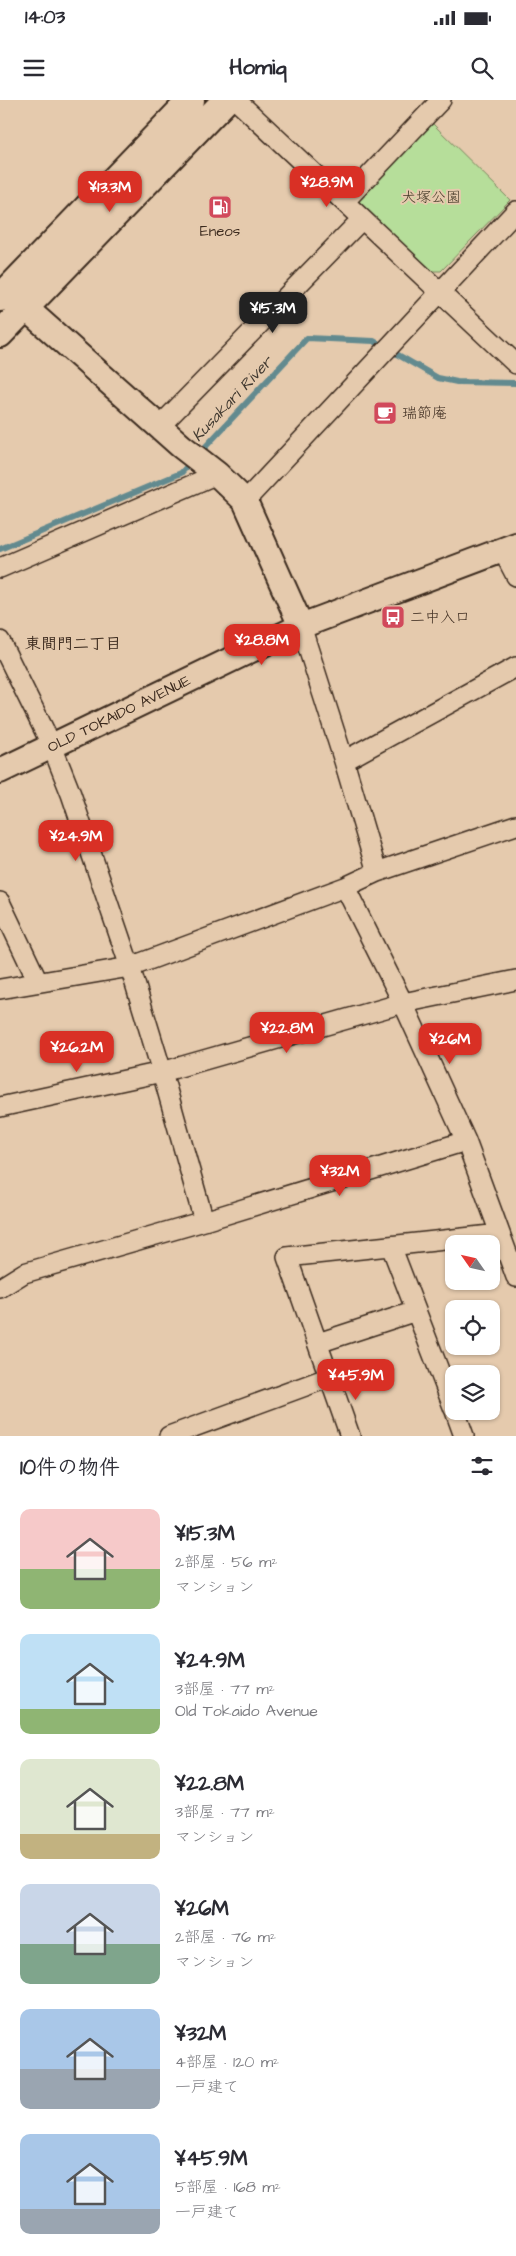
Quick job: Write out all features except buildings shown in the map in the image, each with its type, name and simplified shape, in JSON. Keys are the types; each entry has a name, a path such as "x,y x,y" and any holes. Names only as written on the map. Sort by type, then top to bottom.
{"main road":[{"path":"0,334 8,295 191,100"},
{"path":"8,295 226,100"}],"street":[{"path":"236,100 516,364"},
{"path":"345,201 441,100"},
{"path":"245,501 516,211"},
{"path":"160,426 362,219"},
{"path":"8,295 217,474 245,501 301,626 377,872"},
{"path":"0,568 217,474"},
{"path":"509,548 516,576"},
{"name":"OLD TOKAIDO AVENUE","path":"0,771 301,626 509,548"},
{"path":"0,641 52,746 71,794 130,967 204,1221"},
{"path":"344,761 516,667"},
{"path":"0,989 130,967 345,888 377,872 516,825"},
{"path":"345,888 403,1003 466,1141 516,1276"},
{"path":"0,902 38,982"},
{"path":"0,1107 162,1072 403,1003 516,980"},
{"path":"0,1288 24,1272 204,1221 466,1141"},
{"path":"350,1436 287,1257 500,1234"},
{"path":"391,1246 445,1387"},
{"path":"318,1343 416,1311"},
{"path":"169,1436 330,1377"},
{"path":"458,1420 464,1436"}],"green space":[{"name":"犬塚公園","path":"430,121 510,200 441,271 431,271 359,201 360,193"}],"waterway":[{"name":"Kusakari River","path":"0,549 181,473 307,338 374,341 438,378 457,382 516,383"}],"place":[{"name":"Eneos","path":"220,207"},
{"name":"瑞節庵","path":"385,413"},
{"name":"二中入口","path":"393,617"}],"district":[{"name":"東間門二丁目","path":"73,644"}]}
